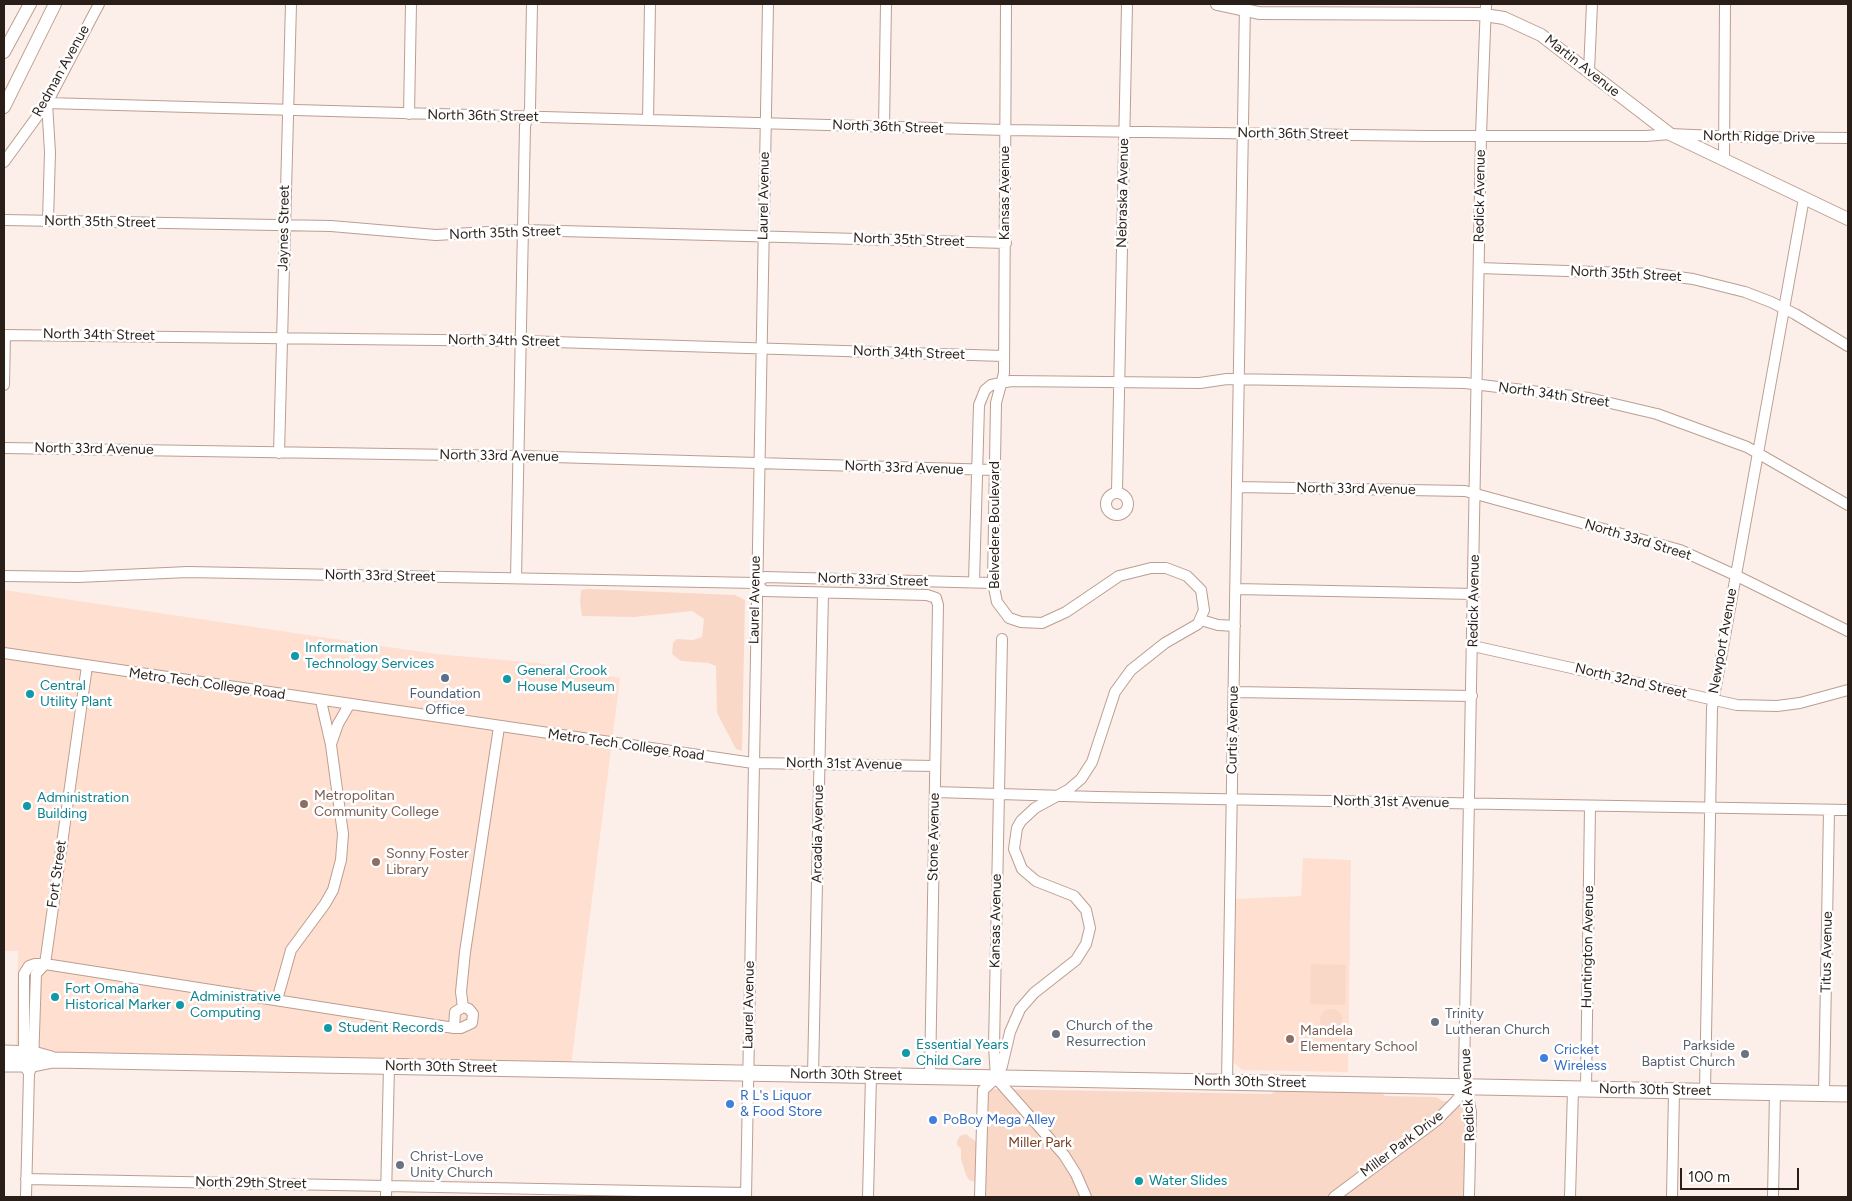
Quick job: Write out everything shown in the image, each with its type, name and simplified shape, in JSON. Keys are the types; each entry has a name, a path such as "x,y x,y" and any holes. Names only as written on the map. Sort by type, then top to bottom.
{"highway":[{"name":"North 30th Street","path":"4,1053 28,1062"},
{"name":"North 30th Street","path":"4,1064 53,1060 1848,1094"}],"main road":[{"path":"4,52 30,4"},
{"path":"4,107 55,4"},
{"name":"Martin Avenue","path":"1217,4 1277,13 1486,9 1533,30 1670,134"},
{"name":"North 36th Street","path":"1670,134 1724,158"},
{"path":"1724,158 1848,219"}],"street":[{"name":"Redman Avenue","path":"4,162 47,104 98,4"},
{"name":"Jaynes Street","path":"279,453 291,4"},
{"path":"409,114 411,4"},
{"path":"516,578 526,126 530,108 532,4"},
{"path":"648,120 650,4"},
{"name":"Laurel Avenue","path":"746,1195 762,236 768,4"},
{"path":"884,127 886,4"},
{"name":"Kansas Avenue","path":"1001,383 1004,356 1006,242 1006,4"},
{"name":"Nebraska Avenue","path":"1117,491 1127,4"},
{"path":"1589,71 1592,4"},
{"path":"1724,158 1725,4"},
{"path":"974,582 979,405 985,390 991,385 1020,381 1200,383 1237,379 1240,349 1245,7"},
{"name":"Redick Avenue","path":"1469,1197 1471,1111 1464,1071 1481,134 1486,9"},
{"name":"North 36th Street","path":"47,104 1005,130 1427,136 1481,134 1646,136 1670,134"},
{"path":"47,104 50,152 48,221"},
{"name":"North Ridge Drive","path":"1670,134 1724,137 1848,138"},
{"name":"Newport Avenue","path":"1705,1091 1713,700 1804,198"},
{"name":"North 35th Street","path":"4,220 284,225 361,228 436,236 524,230 1006,242"},
{"name":"North 35th Street","path":"1479,268 1675,276 1713,283 1745,292 1784,309 1848,346"},
{"path":"4,335 4,385"},
{"name":"North 34th Street","path":"4,335 522,341 1004,356"},
{"name":"North 34th Street","path":"1237,379 1477,384 1589,398 1628,406 1711,432 1757,454 1848,504"},
{"name":"Curtis Avenue","path":"1227,1082 1238,486 1237,379"},
{"name":"Belvedere Boulevard","path":"1001,383 996,403 993,583 996,602 1009,618 1021,622 1042,623 1066,612 1120,576 1143,569 1166,568 1182,572 1201,590 1204,610 1201,620"},
{"name":"North 33rd Avenue","path":"4,448 520,456 995,470"},
{"name":"North 33rd Avenue","path":"1238,486 1465,491 1475,494"},
{"name":"North 33rd Street","path":"1475,494 1661,544 1735,575 1848,631"},
{"name":"North 33rd Street","path":"4,576 78,577 188,572 756,583 765,577 993,583"},
{"name":"North 33rd Street","path":"756,583 764,591 928,595 936,598"},
{"path":"1236,589 1474,594"},
{"name":"Arcadia Avenue","path":"813,1075 823,592"},
{"name":"Stone Avenue","path":"930,1077 938,605 936,598"},
{"path":"980,1197 982,1092 996,1078 1004,1061 1010,1032 1020,1009 1034,993 1076,960 1088,938 1089,919 1080,902 1067,892 1042,884 1028,875 1020,866 1014,849 1014,836 1021,821 1035,808 1077,783 1092,762 1116,692 1131,670 1150,654 1194,627 1201,620 1218,625 1235,626"},
{"name":"Kansas Avenue","path":"996,1078 994,1047 1002,639"},
{"name":"North 32nd Street","path":"1473,646 1737,705 1777,706 1818,700 1848,690"},
{"name":"Metro Tech College Road","path":"4,653 753,763"},
{"name":"Fort Street","path":"26,1197 28,1062 36,974 45,964 87,666"},
{"path":"1234,692 1472,696"},
{"path":"277,1000 291,950 333,890 342,860 343,834 331,745 321,700"},
{"path":"331,745 338,724 349,705"},
{"path":"45,964 454,1028 468,1027 472,1023 473,1014 463,1007 461,992 465,952 500,726"},
{"name":"North 31st Avenue","path":"753,763 935,766"},
{"name":"North 31st Avenue","path":"935,792 1848,810"},
{"name":"Huntington Avenue","path":"1570,1197 1579,1089 1590,806"},
{"name":"Titus Avenue","path":"1824,1093 1829,810"},
{"path":"454,1028 455,1012 463,1007"},
{"path":"386,1197 388,1066"},
{"path":"868,1197 870,1076"},
{"path":"996,1078 1064,1155 1076,1174 1086,1197"},
{"name":"Miller Park Drive","path":"1334,1197 1439,1118 1466,1087"},
{"path":"1672,1197 1674,1091"},
{"path":"1773,1197 1775,1092"},
{"name":"North 29th Street","path":"26,1179 746,1195"}],"shaded area":[{"name":"Metropolitan Community College","path":"4,590 436,654 538,663 620,678 571,1065 16,1052 18,951 4,951"},
{"path":"1303,858 1351,860 1348,1072 1242,1070 1232,1061 1236,899 1301,896"}],"green space":[{"path":"581,590 735,595 745,600 742,751 736,749 717,713 716,666 708,663 681,661 672,654 673,643 677,639 693,640 702,637 704,619 692,611 634,617 582,616"},
{"path":"1311,964 1346,965 1345,1005 1310,1004"},
{"path":"1331,1009 1339,1012 1342,1020 1339,1028 1331,1031 1323,1028 1320,1020 1323,1012"},
{"name":"Miller Park","path":"1281,1088 1381,1092 1385,1096 1436,1097 1443,1101 1464,1101 1467,1111 1465,1197 980,1197 976,1182 969,1180 966,1175 961,1159 961,1149 957,1145 960,1136 966,1134 984,1148 987,1092 993,1089 1271,1094"}],"place":[{"name":"Information Technology Services","path":"295,656"},
{"name":"Foundation Office","path":"445,678"},
{"name":"General Crook House Museum","path":"507,679"},
{"name":"Central Utility Plant","path":"30,694"},
{"name":"Metropolitan Community College","path":"304,804"},
{"name":"Administration Building","path":"27,806"},
{"name":"Sonny Foster Library","path":"376,862"},
{"name":"Fort Omaha Historical Marker","path":"55,997"},
{"name":"Administrative Computing","path":"180,1005"},
{"name":"Trinity Lutheran Church","path":"1435,1022"},
{"name":"Student Records","path":"328,1028"},
{"name":"Church of the Resurrection","path":"1056,1034"},
{"name":"Mandela Elementary School","path":"1290,1039"},
{"name":"Essential Years Child Care","path":"906,1053"},
{"name":"Parkside Baptist Church","path":"1745,1054"},
{"name":"Cricket Wireless","path":"1544,1058"},
{"name":"R L's Liquor & Food Store","path":"730,1104"},
{"name":"PoBoy Mega Alley","path":"933,1120"},
{"name":"Christ-Love Unity Church","path":"400,1165"},
{"name":"Water Slides","path":"1139,1181"}]}
